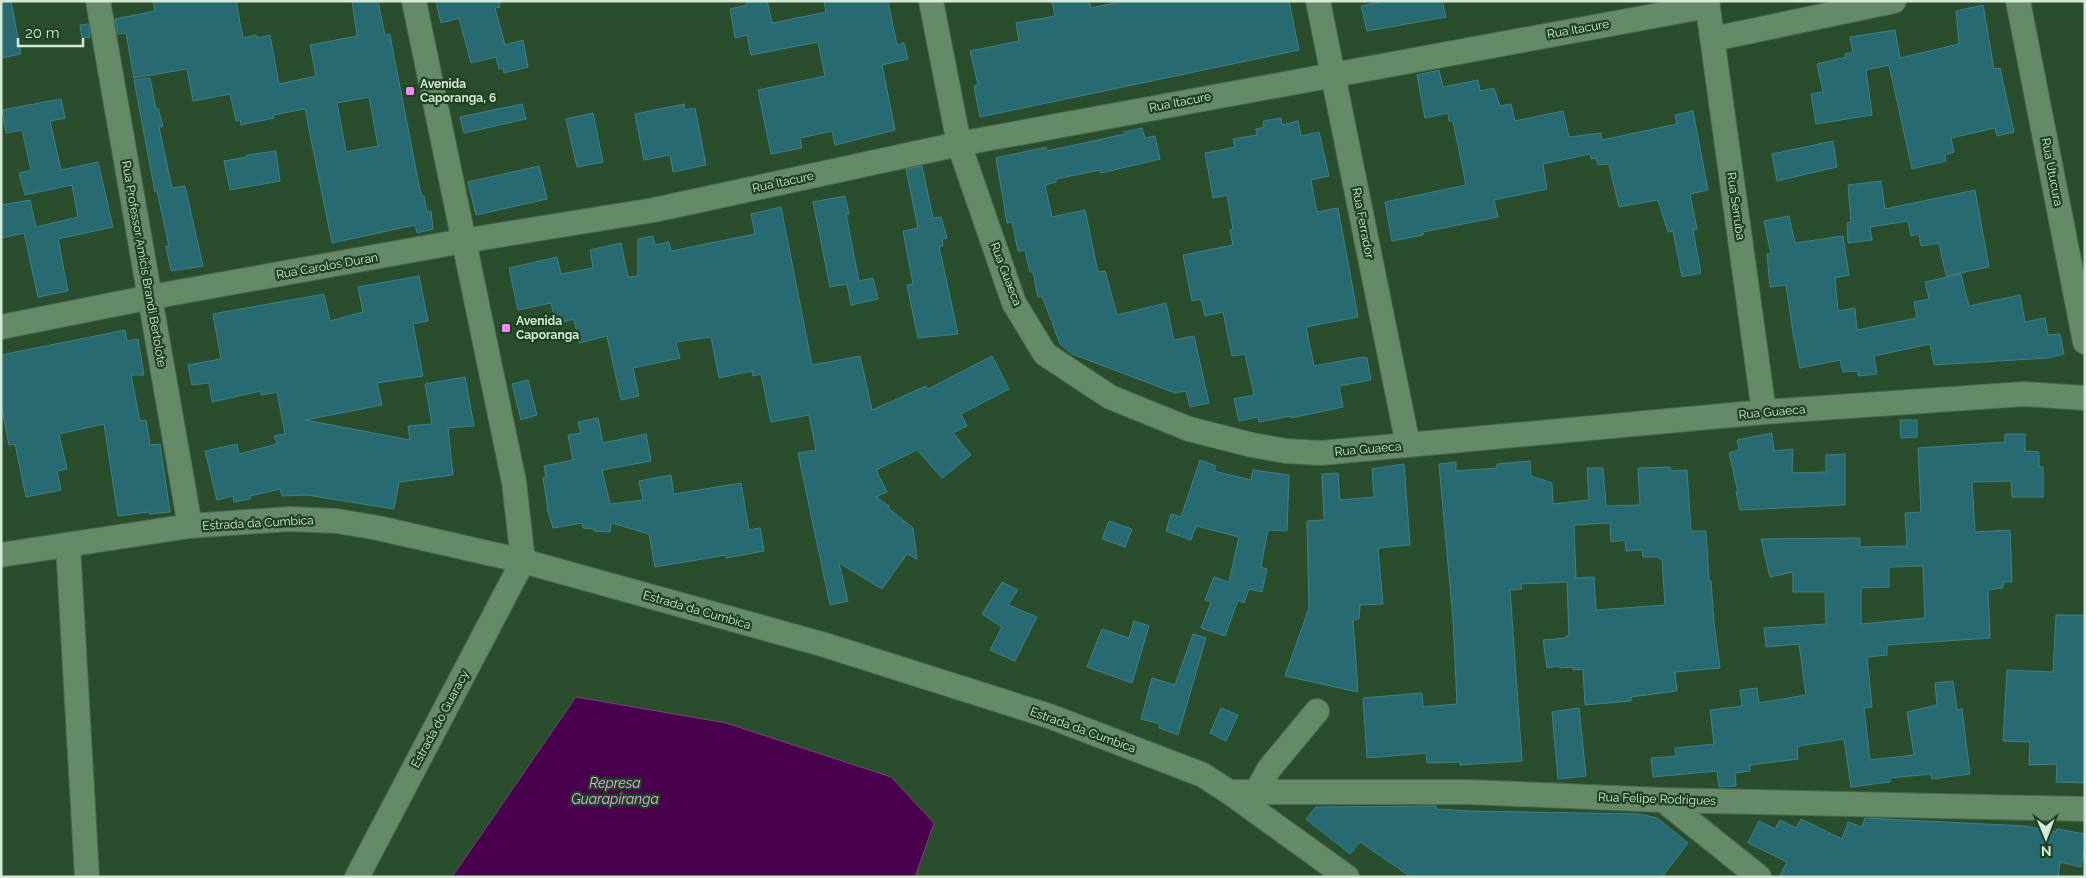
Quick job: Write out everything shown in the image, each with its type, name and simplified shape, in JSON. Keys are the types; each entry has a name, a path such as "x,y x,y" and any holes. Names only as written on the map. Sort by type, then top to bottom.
{"street":[{"name":"Rua Professor Amicis Brandi Bertolote","path":"98,1 190,526"},
{"path":"414,1 514,482 524,561"},
{"name":"Rua Guaeca","path":"931,1 960,144 1014,302 1045,354 1110,398 1189,428 1252,446 1286,451 1321,452 1764,412 2024,394 2085,398"},
{"name":"Rua Ferrador","path":"1318,1 1408,445"},
{"path":"1713,39 1894,1"},
{"name":"Rua Utucura","path":"2018,1 2085,342"},
{"name":"Rua Itacure","path":"654,210 960,144 1707,4"},
{"name":"Rua Serruba","path":"1707,4 1764,412"},
{"name":"Rua Carolos Duran","path":"1,327 463,241 654,210"},
{"name":"Estrada da Cumbica","path":"1,555 190,526 289,519 337,520 524,561 824,645 1049,716 1203,775 1347,877"},
{"path":"68,545 87,877"},
{"name":"Estrada do Guaracy","path":"357,877 524,561"},
{"path":"1257,791 1269,769 1317,711"},
{"name":"Rua Felipe Rodrigues","path":"1229,792 1468,792 1663,800 2085,809"},
{"path":"1663,800 1759,877"}],"water":[{"name":"Represa Guarapiranga","path":"576,697 726,723 891,777 934,823 915,877 452,877"}],"building":[{"path":"1,1 11,1 21,54 1,58"},
{"path":"153,1 236,1 243,38 256,35 257,38 270,35 279,84 316,76 310,45 357,36 352,1 378,1 385,35 390,34 420,190 422,196 424,196 427,212 431,211 433,229 417,233 415,225 332,243 305,109 273,115 274,118 241,125 240,120 236,121 230,94 193,101 187,69 134,78 126,33 118,34 115,19 155,11","holes":["369,97 378,146 346,152 337,103"]},
{"path":"436,1 499,1 500,7 495,8 505,45 523,40 528,67 504,73 503,68 499,69 496,57 471,63 459,18 441,23"},
{"path":"746,1 767,1 772,23 826,12 824,1 888,1 897,45 904,43 908,59 882,65 895,130 835,145 832,131 800,138 802,148 771,154 758,90 825,76 818,42 751,55 747,35 735,38 730,9 747,5"},
{"path":"1052,1 1089,1 1091,8 1124,1 1289,1 1299,50 980,117 974,86 978,85 970,51 1019,41 1016,23 1055,16"},
{"path":"1384,1 1442,1 1446,17 1367,31 1361,6"},
{"path":"1983,5 1994,69 2000,68 2014,132 1997,136 1995,128 1951,138 1954,152 1945,155 1946,161 1912,169 1889,65 1866,70 1872,115 1816,124 1811,94 1823,92 1817,64 1846,57 1845,54 1853,52 1850,37 1895,30 1900,58 1959,44 1956,11"},
{"path":"88,24 90,37 82,38 80,25"},
{"path":"1439,70 1443,87 1478,80 1480,91 1494,88 1500,106 1511,104 1515,121 1563,111 1569,137 1601,133 1602,140 1677,124 1675,115 1693,111 1708,190 1690,194 1697,229 1693,230 1701,273 1682,277 1673,231 1668,232 1658,200 1619,207 1609,164 1598,165 1596,158 1591,159 1590,154 1543,164 1547,189 1494,200 1498,217 1423,232 1423,235 1392,241 1385,202 1466,185 1453,121 1449,121 1448,113 1425,118 1417,75"},
{"path":"150,78 156,109 158,108 163,126 159,127 172,188 185,186 203,266 171,271 166,246 169,246 157,191 155,192 134,80"},
{"path":"61,99 65,118 50,121 61,170 98,162 113,227 58,239 68,291 38,297 24,233 1,238 1,205 30,200 36,227 78,217 72,185 25,195 19,173 31,170 22,130 6,133 2,110"},
{"path":"522,104 526,119 464,133 460,117"},
{"path":"684,104 685,110 695,108 706,165 673,172 670,155 644,160 635,114"},
{"path":"593,113 603,162 577,167 566,119"},
{"path":"1281,118 1282,125 1298,121 1301,136 1319,132 1329,176 1311,180 1317,212 1338,208 1358,317 1306,327 1314,366 1363,357 1367,358 1371,380 1339,386 1343,407 1291,418 1291,416 1259,422 1258,417 1239,421 1234,399 1254,395 1245,354 1232,356 1223,312 1205,316 1201,299 1192,301 1183,255 1233,245 1230,230 1233,229 1227,195 1213,198 1205,153 1235,147 1233,139 1257,135 1256,129 1264,127 1263,121"},
{"path":"1142,128 1145,138 1155,136 1160,159 1101,173 1100,170 1056,179 1056,182 1045,185 1052,217 1085,210 1098,272 1105,271 1117,315 1166,303 1174,340 1194,336 1209,403 1190,407 1186,391 1175,393 1072,354 1060,344 1052,323 1054,322 1051,320 1042,296 1038,297 1033,272 1030,272 1025,250 1018,251 1012,222 1007,223 996,158 1046,147 1047,151 1125,134 1124,132"},
{"path":"1833,141 1837,167 1777,181 1772,154"},
{"path":"276,151 280,181 230,190 224,161 247,157 247,155"},
{"path":"539,166 547,199 476,215 468,182"},
{"path":"922,166 933,218 941,217 947,238 942,239 943,246 939,246 958,334 918,338 907,285 913,284 903,231 918,228 906,169"},
{"path":"1881,181 1885,209 1975,190 1989,267 1946,276 1939,243 1921,246 1919,234 1911,236 1908,221 1870,227 1872,240 1848,243 1847,223 1851,222 1848,185"},
{"path":"845,196 849,214 846,214 859,281 873,278 878,299 851,305 847,284 830,287 813,202"},
{"path":"781,207 812,365 860,356 872,410 926,386 928,389 992,356 1009,389 961,414 967,426 953,433 971,455 942,478 917,450 876,470 887,492 876,497 913,528 917,559 907,554 882,589 839,563 848,601 830,605 798,453 816,450 809,415 771,422 761,374 753,376 752,371 719,378 711,337 676,342 680,358 633,368 639,396 621,400 607,336 579,343 574,319 556,324 551,303 518,310 509,268 557,257 561,274 593,268 590,250 621,243 628,277 638,276 638,239 653,236 655,245 669,242 671,251 755,234 751,214"},
{"path":"1789,216 1795,243 1843,236 1849,275 1835,278 1838,311 1855,308 1857,330 1917,318 1914,302 1929,299 1925,282 1961,274 1969,306 2020,295 2025,322 2045,318 2048,335 2060,334 2064,354 2048,358 1934,365 1930,344 1874,356 1877,374 1858,376 1858,371 1843,372 1840,360 1800,368 1786,285 1770,287 1767,254 1771,254 1764,221"},
{"path":"419,276 428,321 413,324 423,376 377,383 382,405 305,420 410,440 408,426 432,424 425,384 465,377 474,426 448,428 453,475 399,482 394,509 307,495 282,496 280,489 234,502 233,496 217,500 205,451 237,444 239,454 277,444 274,436 285,434 277,392 261,395 261,391 212,402 209,383 192,385 188,365 221,359 213,314 324,294 330,321 363,312 358,287"},
{"path":"125,330 127,341 138,339 144,375 131,375 140,421 146,420 150,445 160,444 170,512 150,514 149,512 118,516 104,424 59,434 67,469 57,471 61,490 26,497 15,444 9,445 1,404 1,355"},
{"path":"528,380 537,415 521,420 512,384"},
{"path":"598,418 603,443 646,434 651,461 602,470 610,504 643,500 639,481 671,475 674,494 741,483 749,530 760,528 764,551 726,558 726,555 655,567 649,534 611,523 610,532 583,528 582,523 553,528 547,509 543,478 546,478 544,466 573,460 568,435 581,433 578,422"},
{"path":"1900,420 1917,420 1917,437 1901,438"},
{"path":"1772,433 1774,451 1793,449 1792,473 1826,472 1826,455 1845,454 1845,505 1740,510 1729,453 1739,450 1737,440"},
{"path":"2005,434 2025,434 2025,451 2039,452 2039,467 2043,467 2043,497 2012,497 2011,481 1972,482 1975,532 2010,530 2012,582 2003,582 2003,588 1988,590 1990,638 1887,645 1887,655 1867,657 1872,707 1864,708 1870,760 1914,755 1907,712 1937,705 1935,683 1953,681 1957,710 1962,709 1970,774 1932,779 1931,774 1890,778 1890,782 1851,787 1844,739 1799,746 1797,747 1798,759 1750,765 1750,771 1735,773 1736,786 1719,787 1717,771 1653,777 1651,758 1676,756 1675,748 1714,744 1710,710 1742,706 1740,690 1757,688 1759,703 1806,695 1799,644 1766,647 1764,628 1826,624 1825,592 1793,592 1793,572 1770,577 1761,539 1860,538 1860,547 1907,546 1905,513 1921,512 1918,448 2005,442","holes":["1923,566 1925,618 1861,624 1861,588 1889,587 1889,567"]},
{"path":"1200,460 1216,466 1214,471 1251,480 1253,470 1289,475 1287,531 1268,530 1261,567 1267,569 1262,592 1249,589 1244,603 1238,600 1225,636 1201,628 1211,602 1205,600 1214,577 1229,582 1239,537 1196,526 1191,540 1166,531 1171,514 1181,517"},
{"path":"1530,461 1531,476 1552,483 1553,504 1589,500 1587,468 1603,468 1606,506 1640,505 1638,468 1670,467 1671,471 1687,470 1691,531 1706,531 1709,581 1711,581 1720,668 1675,672 1677,691 1631,697 1631,701 1585,705 1583,669 1573,670 1573,667 1560,668 1560,666 1547,668 1543,640 1566,638 1566,636 1569,636 1567,582 1521,584 1522,589 1510,590 1522,761 1460,765 1460,762 1427,763 1426,753 1367,758 1363,698 1422,693 1423,707 1457,704 1453,619 1439,464 1456,462 1456,471 1497,468 1497,464","holes":["1610,523 1611,542 1625,540 1626,551 1642,550 1643,557 1658,557 1662,559 1665,605 1596,610 1594,577 1576,578 1574,525"]},
{"path":"1404,464 1410,545 1378,548 1383,604 1360,605 1359,619 1353,620 1358,692 1285,676 1309,608 1307,521 1324,520 1322,474 1338,473 1340,500 1374,497 1372,469"},
{"path":"1109,521 1132,529 1125,547 1102,539"},
{"path":"1002,582 1018,590 1008,605 1037,617 1015,661 990,650 1002,627 982,614"},
{"path":"2056,615 2085,615 2085,783 2056,782 2057,764 2029,765 2030,742 2003,741 2007,670 2053,672"},
{"path":"1134,621 1149,626 1132,683 1087,667 1102,629 1129,638"},
{"path":"1193,634 1206,638 1178,735 1159,728 1160,724 1141,719 1152,678 1175,685"},
{"path":"1221,708 1238,715 1226,741 1210,733"},
{"path":"1579,708 1586,776 1558,779 1552,712"},
{"path":"1436,806 1436,809 1470,811 1640,814 1657,818 1688,843 1662,877 1411,877 1360,842 1350,854 1306,819 1316,807"},
{"path":"1865,818 2025,826 2056,832 2057,829 2085,834 2085,847 2081,867 2060,862 2058,877 1779,877 1787,862 1748,843 1759,821 1775,829 1780,820 1796,828 1801,819 1842,839 1848,822 1862,827"}],"place":[{"name":"Avenida Caporanga, 6","path":"410,91"},
{"name":"Avenida Caporanga","path":"506,328"}]}
